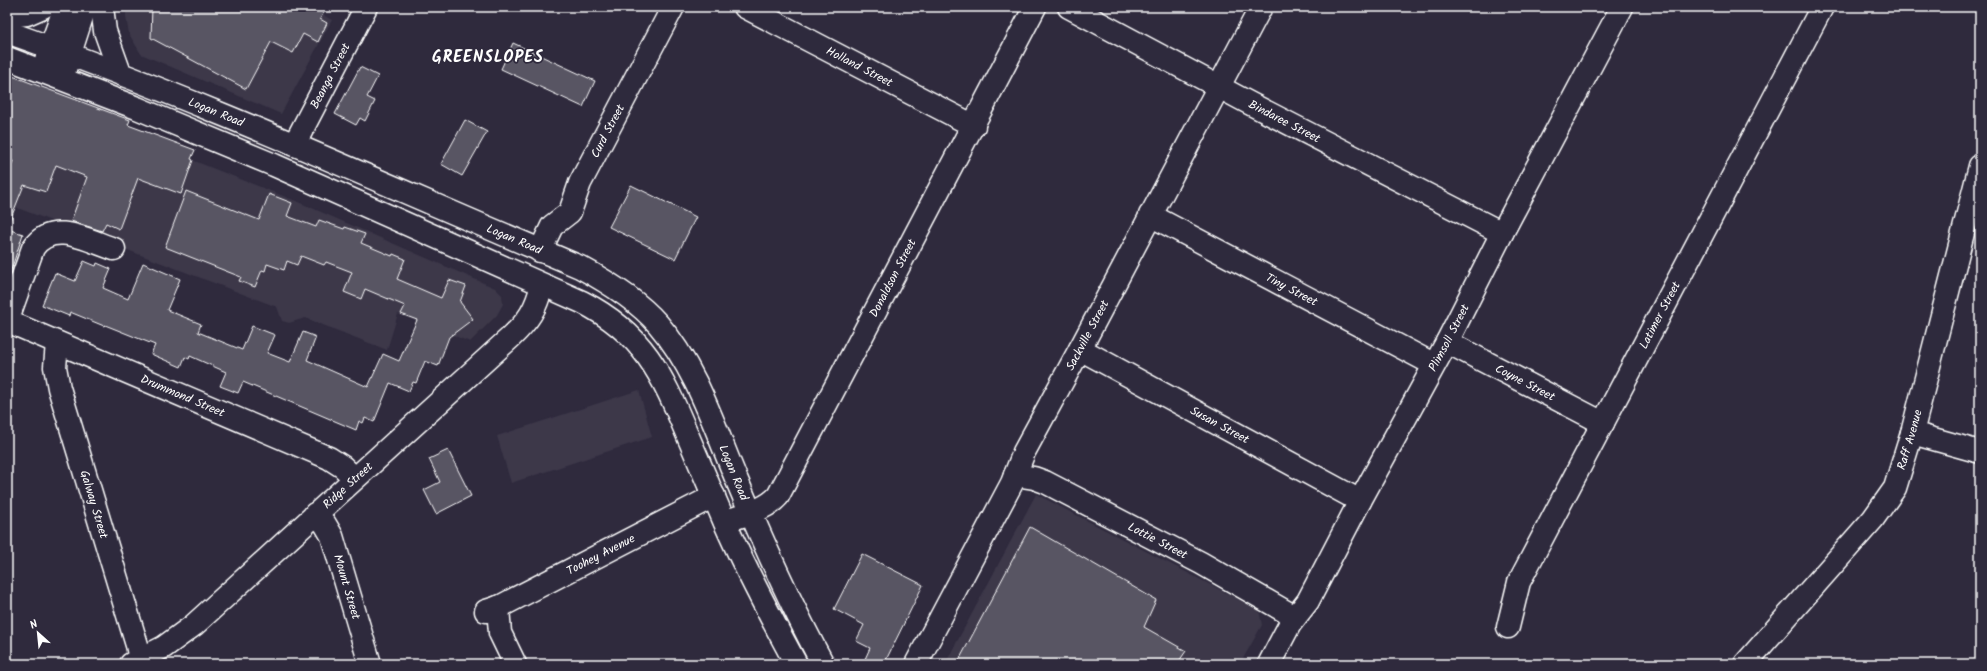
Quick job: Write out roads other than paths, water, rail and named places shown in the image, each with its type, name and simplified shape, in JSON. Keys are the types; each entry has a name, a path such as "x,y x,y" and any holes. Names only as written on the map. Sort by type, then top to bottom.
{"street":[{"path":"7,16 27,14 43,7"},
{"path":"42,71 65,7"},
{"path":"62,79 85,7"},
{"path":"102,7 105,31 120,73"},
{"name":"Beanga Street","path":"294,144 366,7"},
{"name":"Curd Street","path":"540,251 552,226 570,212 580,183 673,7"},
{"name":"Holland Street","path":"745,7 974,126"},
{"name":"Donaldson Street","path":"725,522 774,501 784,486 974,126 1035,7"},
{"name":"Bindaree Street","path":"1069,7 1502,233"},
{"name":"Sackville Street","path":"916,664 1015,475 1024,452 1261,7"},
{"name":"Plimsoll Street","path":"1269,664 1295,617 1308,601 1433,364 1447,342 1502,233 1622,7"},
{"name":"Latimer Street","path":"1508,627 1517,585 1822,7"},
{"name":"Logan Road","path":"7,32 120,73 294,144 601,278 642,308 658,323 686,363 786,592 823,664"},
{"path":"7,58 274,165 582,302 603,314 628,333 645,352 667,387 725,522 757,590 796,664"},
{"name":"Raff Avenue","path":"1745,664 1873,519 1895,488 1912,433 1980,166"},
{"name":"Tiny Street","path":"1150,215 1433,364"},
{"path":"7,321 33,248 41,239 52,233 66,233 114,249"},
{"name":"Ridge Street","path":"137,663 164,648 194,625 314,514 524,325 534,311 542,285 543,267 540,251"},
{"name":"Drummond Street","path":"7,321 329,458 343,467 354,478"},
{"name":"Coyne Street","path":"1447,342 1603,423"},
{"name":"Galway Street","path":"57,343 55,366 59,388 137,645 137,663"},
{"name":"Susan Street","path":"1080,349 1360,501"},
{"path":"1912,433 1980,452"},
{"name":"Lottie Street","path":"1015,475 1034,478 1045,482 1201,563 1295,617"},
{"name":"Toohey Avenue","path":"515,664 500,633 492,609 738,484"},
{"name":"Mount Street","path":"314,514 325,524 332,536 370,664"}],"district":[{"name":"GREENSLOPES","path":"488,56"}]}
